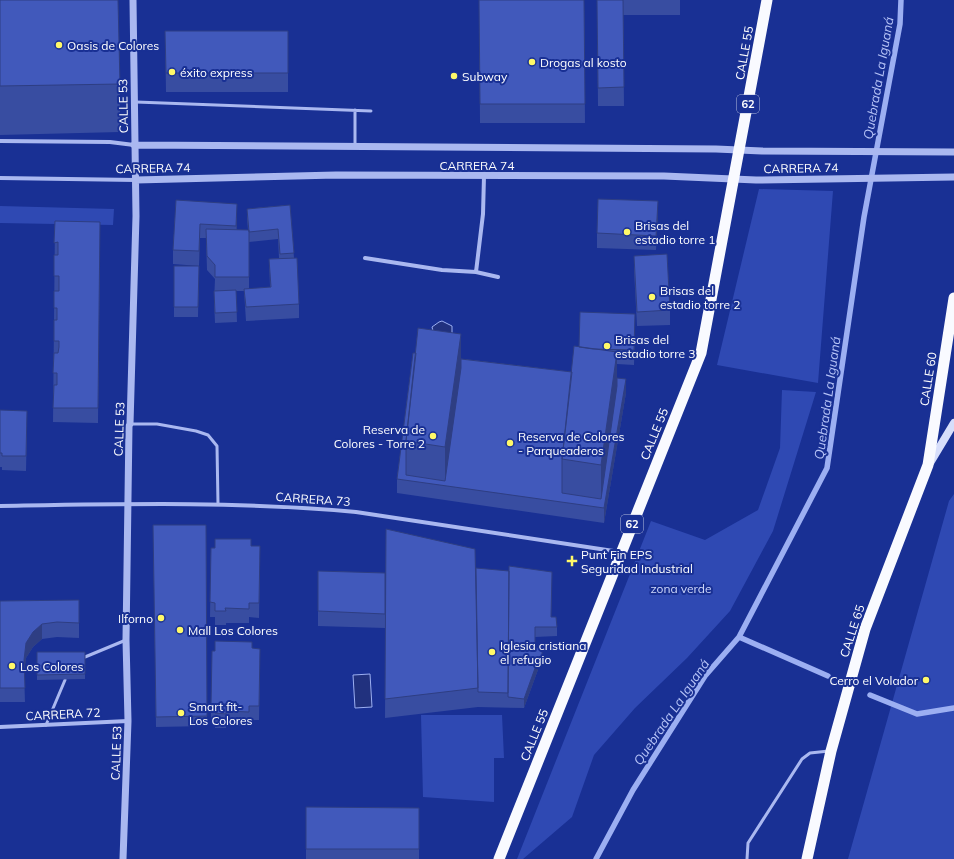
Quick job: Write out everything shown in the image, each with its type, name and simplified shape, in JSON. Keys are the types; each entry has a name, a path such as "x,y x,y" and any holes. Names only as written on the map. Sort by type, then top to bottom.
{"highway":[{"name":"CALLE 55","path":"499,859 701,353 767,0"},
{"name":"CALLE 60","path":"928,465 954,298"},
{"name":"CALLE 65","path":"807,859 831,751 865,629 928,465"}],"main road":[{"name":"CALLE 65","path":"928,465 954,423"}],"street":[{"name":"CALLE 53","path":"123,859 128,721 126,640 129,426 136,180 134,144 133,0"},
{"name":"CARRERA 74","path":"0,141 110,142 134,144 954,152"},
{"name":"CARRERA 74","path":"0,178 136,180 336,175 664,176 756,180 954,177"},
{"path":"476,272 483,214 484,176"},
{"path":"365,258 442,270 476,272 498,277"},
{"name":"CARRERA 73","path":"0,506 218,504 313,508 356,512 621,552"},
{"name":"CARRERA 72","path":"0,727 128,721"}],"lane":[{"path":"134,102 370,111"},
{"path":"355,110 355,146"},
{"path":"130,424 157,424 196,431 208,435 217,446 218,504"},
{"path":"85,657 126,640"},
{"path":"46,725 65,680"},
{"path":"747,859 748,843 802,759 810,753 831,751"}],"green space":[{"path":"759,189 833,191 818,383 717,365"},
{"path":"0,206 114,209 113,225 0,223"},
{"name":"zona verde","path":"782,390 816,392 773,531 730,611 687,658 635,708 594,755 572,817 523,859 517,859 651,521 705,540 758,510 780,448"},
{"name":"Cerro el Volador","path":"954,494 954,859 848,859 949,501"},
{"path":"421,715 502,715 504,758 494,758 494,802 423,797"}],"shaded area":[{"path":"442,321 452,326 452,334 433,331 432,327"},
{"path":"370,674 372,707 355,708 353,675"}],"building":[{"name":"Oasis de Colores","path":"0,0 118,0 120,84 0,86"},
{"name":"Drogas al kosto","path":"479,0 584,0 585,104 480,104"},
{"path":"597,0 623,0 624,87 598,88"},
{"path":"165,31 288,31 288,73 166,73"},
{"path":"598,199 658,201 656,236 597,233"},
{"path":"176,200 237,204 236,226 200,224 199,251 173,250"},
{"path":"290,205 294,253 280,254 278,229 249,232 247,209"},
{"path":"55,221 100,222 98,408 53,408 54,385 57,385 57,373 53,373 54,353 58,353 59,347 59,341 54,341 54,320 57,320 57,308 54,308 54,291 59,291 59,276 54,276 54,255 58,255 58,242 54,243"},
{"path":"206,229 249,230 249,277 215,277 215,265 207,256"},
{"name":"Brisas del estadio torre 2","path":"667,254 670,310 637,312 634,256"},
{"path":"297,258 299,304 246,307 244,289 271,287 269,259"},
{"path":"174,266 199,266 198,307 174,307"},
{"path":"236,290 237,312 215,313 214,291"},
{"path":"580,312 635,314 634,350 593,349 579,347"},
{"path":"418,328 461,334 445,447 406,441"},
{"path":"574,346 617,352 601,465 562,459"},
{"path":"413,353 416,353 406,441 406,475 445,481 461,359 572,372 562,459 562,493 601,499 617,378 626,379 604,508 397,479"},
{"path":"0,410 27,411 26,456 2,456 2,453 0,453"},
{"name":"Mall Los Colores","path":"153,525 206,525 207,716 156,717"},
{"path":"386,529 475,549 478,688 385,699"},
{"path":"215,539 251,539 251,546 260,546 259,603 249,603 249,609 225,608 226,611 215,611 215,603 210,602 211,548 215,548"},
{"path":"509,566 552,572 551,617 556,617 557,627 535,627 535,647 542,648 542,657 539,657 524,699 508,697"},
{"name":"Iglesia cristiana el refugio","path":"476,568 509,571 508,693 478,692"},
{"path":"318,571 385,573 385,614 318,611"},
{"name":"Los Colores","path":"79,600 79,623 57,622 42,624 33,632 26,643 24,660 25,688 0,688 0,601"},
{"path":"215,641 252,642 252,648 260,649 259,706 249,706 249,712 226,711 226,714 215,713 215,705 211,705 212,651 215,651"},
{"path":"37,652 85,652 85,674 37,675"},
{"path":"306,807 419,808 419,849 306,849"}],"waterway":[{"name":"Quebrada La Iguaná","path":"596,859 633,790 705,676 739,637 827,468 864,217 900,24 901,0"},
{"path":"739,637 828,676"},
{"path":"870,695 917,714 954,708"}],"place":[{"name":"Oasis de Colores","path":"59,45"},
{"name":"Drogas al kosto","path":"532,62"},
{"name":"éxito express","path":"172,72"},
{"name":"Subway","path":"454,76"},
{"name":"Brisas del estadio torre 1","path":"627,232"},
{"name":"Brisas del estadio torre 2","path":"652,297"},
{"name":"Brisas del estadio torre 3","path":"607,346"},
{"name":"Reserva de Colores - Torre 2","path":"433,436"},
{"name":"Reserva de Colores - Parqueaderos","path":"510,443"},
{"name":"Punt Fin EPS Seguridad Industrial","path":"572,561"},
{"name":"Ilforno","path":"161,618"},
{"name":"Mall Los Colores","path":"180,630"},
{"name":"Iglesia cristiana el refugio","path":"492,652"},
{"name":"Los Colores","path":"12,666"},
{"name":"Cerro el Volador","path":"926,680"},
{"name":"Smart fit- Los Colores","path":"181,713"}]}
